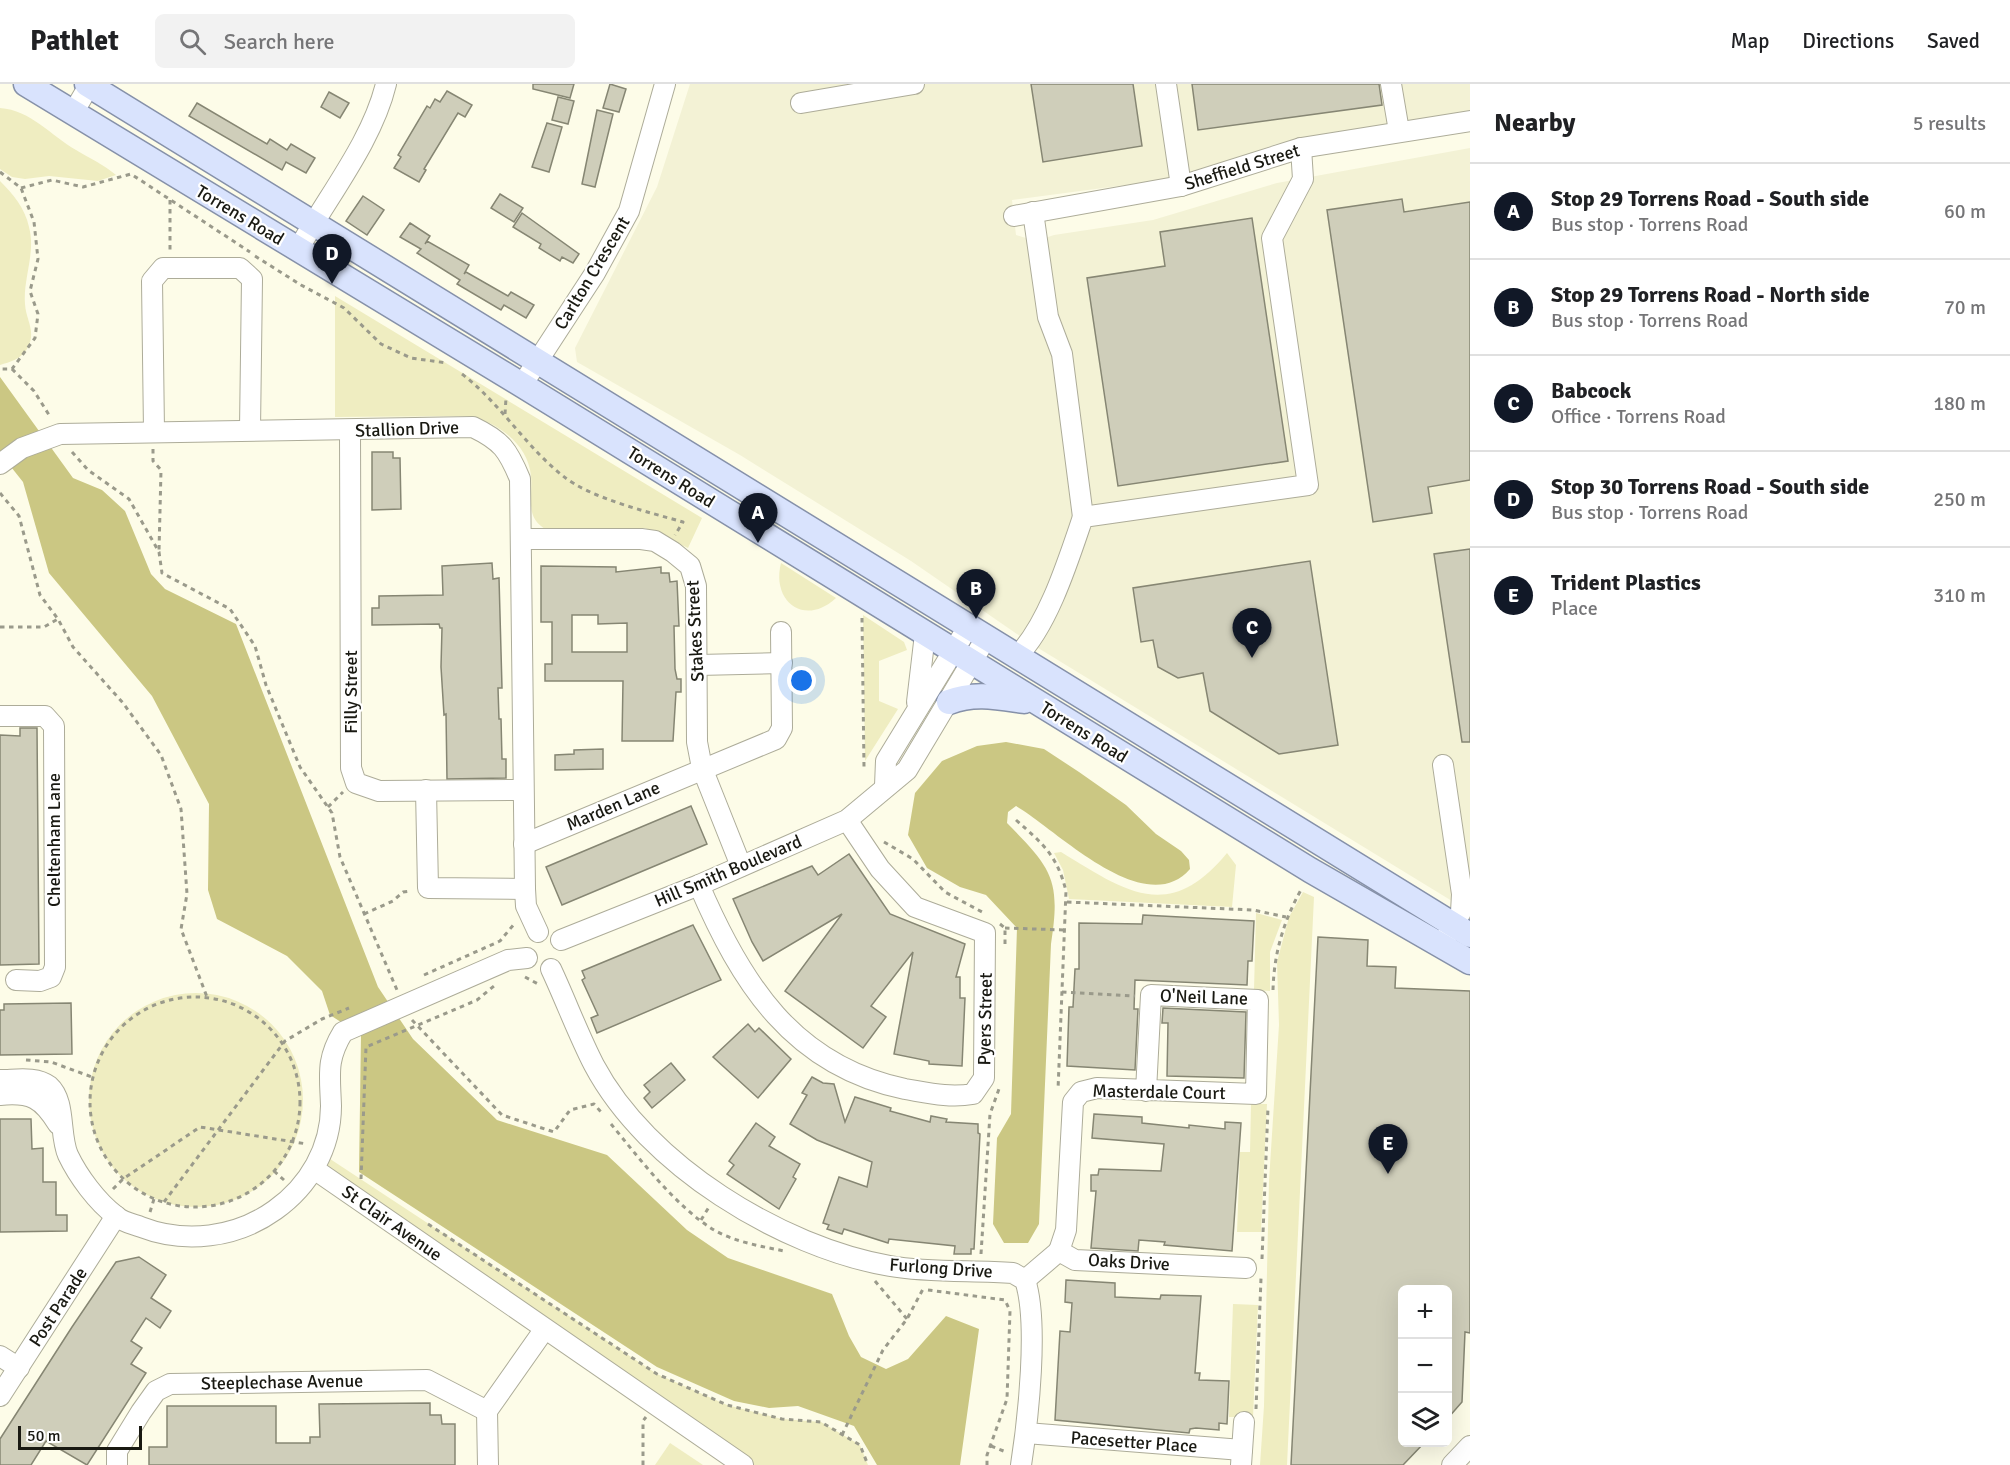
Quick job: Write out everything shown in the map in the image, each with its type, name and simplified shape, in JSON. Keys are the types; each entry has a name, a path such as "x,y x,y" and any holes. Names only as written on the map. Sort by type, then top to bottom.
{"main road":[{"name":"Torrens Road","path":"26,84 522,385 1310,870 1455,935"},
{"name":"Torrens Road","path":"89,84 536,363 1017,656 1455,935 1470,962"},
{"path":"949,702 966,695 988,695 1038,704"}],"street":[{"path":"73,113 89,84"},
{"path":"298,250 369,130 381,104 386,84"},
{"name":"Carlton Crescent","path":"522,385 595,273 629,212 665,84"},
{"path":"801,103 914,84"},
{"path":"1166,84 1181,186"},
{"path":"1391,84 1399,131"},
{"name":"Sheffield Street","path":"1083,517 1062,354 1048,317 1023,214 1181,186 1301,148 1470,121"},
{"path":"1017,656 1030,643 1066,566 1083,517 1308,485 1272,238 1303,179 1301,148"},
{"path":"154,437 152,281 163,267 240,268 252,279 250,429"},
{"name":"Stallion Drive","path":"0,464 22,448 62,434 154,437 250,429 350,431 473,427 492,436 507,450 520,479 525,889 526,906 538,932"},
{"name":"Filly Street","path":"350,431 351,768 356,783 379,791 523,790"},
{"name":"Stakes Street","path":"521,539 641,538 668,548 690,566 695,577 698,665 697,742 702,768 741,866"},
{"name":"Marden Lane","path":"524,844 776,739 782,728 781,632"},
{"name":"Hill Smith Boulevard","path":"885,786 886,761 916,711 962,657 977,632"},
{"name":"Hill Smith Boulevard","path":"916,711 925,634"},
{"name":"Hill Smith Boulevard","path":"561,940 699,885 847,820 907,770 949,702 962,657"},
{"path":"698,665 782,663"},
{"name":"Cheltenham Lane","path":"0,716 45,716 54,726 55,967 51,977 40,981 16,980"},
{"path":"1443,765 1462,894 1461,912 1455,935"},
{"path":"426,790 428,888 525,889"},
{"name":"Pyers Street","path":"699,885 736,964 786,1028 817,1052 874,1082 952,1098 973,1094 984,1078 985,933 915,907 880,868 847,820"},
{"path":"538,932 551,932 561,940 564,957 551,969 534,967 527,958 526,946 538,932"},
{"path":"0,1080 34,1079 50,1087 59,1104 61,1129 67,1154 79,1174 116,1216 157,1234 174,1236 219,1234 247,1227 285,1203 318,1161 327,1139 330,1118 329,1068 332,1050 344,1032 397,997 508,960 527,958"},
{"name":"Furlong Drive","path":"551,969 594,1066 620,1102 650,1137 693,1175 746,1213 803,1240 870,1261 891,1266 1012,1273 1025,1280"},
{"name":"O'Neil Lane","path":"1146,1090 1150,997 1154,994 1258,999 1262,1100"},
{"name":"Masterdale Court","path":"1059,1251 1066,1230 1072,1102 1081,1092 1089,1089 1146,1090 1262,1100"},
{"path":"0,1095 23,1095 46,1104 61,1129"},
{"name":"St Clair Avenue","path":"318,1161 544,1330 743,1465"},
{"name":"Post Parade","path":"0,1396 116,1216"},
{"path":"1016,1459 1026,1433 1032,1312 1025,1280 1059,1251"},
{"name":"Oaks Drive","path":"1059,1251 1075,1260 1256,1266"},
{"path":"488,1465 487,1411 544,1330"},
{"path":"0,1356 19,1368"},
{"name":"Steeplechase Avenue","path":"117,1465 117,1451 141,1412 156,1391 170,1384 427,1380 487,1411"},
{"name":"Pacesetter Place","path":"1026,1433 1241,1458 1250,1421"},
{"path":"1452,1465 1470,1446"}],"path":[{"path":"0,172 21,188 34,222 38,259 30,291 38,314 36,338 12,369"},
{"path":"21,188 52,180 83,187 130,174 301,285 344,308 381,344 411,358 449,364"},
{"path":"170,200 171,268"},
{"path":"0,369 12,369 34,391 52,419 61,423 62,434 69,448 88,470 129,499 159,552"},
{"path":"458,370 483,390 563,476 615,502 683,522 668,548"},
{"path":"154,437 153,461 161,470 159,552 162,573 230,609 255,646 266,685 300,767 332,813 340,857 397,997 415,1025 502,1115 554,1132 570,1110 594,1104 602,1113"},
{"path":"0,493 19,516 40,595 58,619 73,647 123,703 161,755 181,809 188,894 182,929 207,997"},
{"path":"862,613 864,767"},
{"path":"0,627 44,627 58,619"},
{"path":"328,807 345,791"},
{"path":"1016,820 1044,845 1060,868 1067,902 1058,1095"},
{"path":"883,840 913,859 945,892 989,916"},
{"path":"1273,1000 1274,965 1286,917 1310,870"},
{"path":"364,914 393,901 403,892 428,888"},
{"path":"1067,902 1253,910 1286,917"},
{"path":"997,922 1005,928 1065,930"},
{"path":"417,978 500,941 515,923"},
{"path":"1004,951 1005,928"},
{"path":"516,978 523,975 542,987"},
{"path":"353,1175 361,1180 366,1047 477,1000 497,984"},
{"path":"1062,992 1150,997"},
{"path":"207,997 225,1001 249,1011 285,1041 296,1069 301,1098 293,1140 274,1171 247,1193 220,1204 192,1207 164,1202 154,1199 123,1179 103,1154 92,1124 90,1092 97,1062 113,1036 129,1020 148,1007 177,998 207,997"},
{"path":"164,1202 285,1041 322,1019"},
{"path":"1059,1072 1065,1082"},
{"path":"987,1256 981,1259 990,1114 999,1096 999,1085"},
{"path":"1250,1421 1262,1100"},
{"path":"609,1121 680,1203 713,1229 738,1241 790,1253"},
{"path":"102,1201 123,1179 200,1127 303,1142 318,1161"},
{"path":"274,1171 288,1184"},
{"path":"150,1214 154,1199"},
{"path":"428,1224 657,1374 727,1405 782,1419 821,1422 860,1445 868,1465"},
{"path":"864,1277 877,1283 889,1284"},
{"path":"877,1283 907,1319"},
{"path":"912,1287 1005,1300 1010,1311 1007,1399 990,1446 987,1465"},
{"path":"842,1435 883,1350 907,1319 923,1289"},
{"path":"667,1385 670,1380"},
{"path":"643,1465 642,1421 649,1412"},
{"path":"990,1446 1016,1459"}],"shaded area":[{"path":"690,84 1470,84 1470,114 1276,144 1186,177 1012,200 1016,235 1036,241 1054,235 1153,220 1277,183 1470,148 1470,912 1030,643 911,561 740,455 577,362 575,348 657,187"},
{"path":"0,108 31,118 116,175 98,181 49,176 25,179 12,177 0,169"},
{"path":"0,181 14,196 25,214 31,237 25,294 31,337 22,355 0,365"},
{"path":"335,296 702,518 688,548 645,528 547,530 535,520 532,513 531,476 524,454 510,437 481,419 470,416 335,417"},
{"path":"0,377 73,478 102,490 125,511 151,574 165,589 236,624 378,987 413,1039 497,1120 607,1155 687,1230 728,1258 832,1294 849,1336 861,1357 886,1369 908,1359 946,1316 979,1329 960,1465 877,1465 854,1426 798,1406 769,1408 734,1401 657,1367 359,1172 361,1035 330,1015 322,991 287,956 217,919 208,890 209,804 152,696 49,573 23,482 0,453"},
{"path":"781,563 836,598 813,610 802,610 793,606 781,589 779,577"},
{"path":"863,615 904,642 907,650 879,661 879,701 898,709 865,761"},
{"path":"1006,742 1044,749 1079,772 1126,805 1156,834 1181,851 1189,860 1190,869 1171,882 1150,884 1126,878 1077,850 1016,806 1008,812 1007,823 1034,852 1050,876 1055,904 1051,944 1039,1224 1028,1243 1004,1243 993,1224 997,1138 1011,1114 1017,928 986,895 960,887 927,868 908,835 915,793 942,761 977,746"},
{"path":"1061,852 1106,879 1146,894 1166,894 1186,888 1206,875 1227,853 1236,865 1232,907 1069,899 1063,870 1054,853"},
{"path":"1303,892 1314,897 1287,1465 1260,1465 1264,1406 1269,1181 1279,1025 1277,962 1289,917"},
{"path":"1256,913 1282,920 1270,952 1270,991 1254,990"},
{"path":"185,993 207,993 227,997 247,1005 272,1024 291,1049 299,1069 303,1100 299,1131 291,1151 272,1176 247,1195 227,1203 207,1207 185,1207 165,1203 145,1195 113,1168 101,1151 93,1131 89,1111 89,1089 93,1069 101,1049 128,1017 145,1005 165,997"},
{"path":"1251,1104 1267,1104 1261,1232 1237,1232 1240,1152 1250,1152"},
{"path":"321,1153 657,1374 727,1405 782,1419 821,1422 860,1445 868,1465 742,1465 314,1169"},
{"path":"1233,1304 1258,1305 1253,1417 1229,1417"},
{"path":"670,1443 703,1465 655,1465"}],"building":[{"path":"533,84 574,84 570,98 533,89"},
{"path":"610,84 626,89 619,112 603,108"},
{"path":"1031,84 1133,84 1142,146 1043,162"},
{"path":"1192,84 1379,84 1382,105 1198,130"},
{"path":"447,91 472,105 465,117 458,113 424,169 426,170 419,182 394,168 401,157 398,155 427,106 430,108 435,99 440,102"},
{"path":"329,92 349,103 340,118 321,107"},
{"path":"558,97 574,101 568,124 552,120"},
{"path":"197,103 267,144 270,139 287,150 291,144 315,158 306,173 286,162 282,170 189,116"},
{"path":"597,110 613,114 595,187 582,184"},
{"path":"547,123 562,127 549,172 532,167"},
{"path":"500,194 523,208 514,222 491,208"},
{"path":"363,196 384,210 367,235 346,221"},
{"path":"1402,199 1404,212 1470,202 1470,480 1428,487 1432,513 1373,522 1327,210"},
{"path":"522,213 579,254 573,263 562,257 560,261 539,248 541,244 513,227"},
{"path":"1252,218 1288,461 1118,486 1087,278 1165,266 1160,232"},
{"path":"410,223 430,236 425,244 427,241 469,265 464,274 466,272 508,296 511,292 534,305 526,318 504,305 501,310 457,284 460,280 417,253 421,249 400,237"},
{"path":"372,452 393,452 393,458 400,458 401,509 372,510"},
{"path":"1470,549 1470,742 1462,742 1434,554"},
{"path":"1310,561 1338,745 1279,754 1210,711 1203,673 1178,678 1158,667 1153,640 1141,642 1133,588"},
{"path":"492,563 493,579 499,578 502,688 498,688 499,719 501,719 502,759 506,759 506,778 447,779 446,714 444,715 441,667 442,628 439,624 372,625 372,608 379,608 379,596 443,595 442,566"},
{"path":"541,566 616,567 616,572 661,567 661,573 669,573 670,582 677,581 679,626 674,626 675,669 677,679 681,679 681,692 676,692 673,741 622,741 623,681 545,681 545,664 552,664 552,622 541,622","holes":["572,615 598,615 598,624 627,623 627,652 572,652"]},
{"path":"20,728 37,728 39,964 0,965 0,735 20,736"},
{"path":"603,749 603,769 555,770 555,755 574,754 574,750"},
{"path":"691,806 707,844 562,905 546,867"},
{"path":"849,854 890,914 965,944 956,977 960,977 960,998 965,998 962,1066 929,1064 929,1061 894,1054 913,952 871,1006 886,1017 863,1048 785,991 842,914 763,961 752,942 733,899 812,866 818,875"},
{"path":"1143,915 1254,921 1252,961 1248,961 1247,985 1135,980 1134,1009 1138,1009 1135,1070 1067,1066 1069,1007 1073,1007 1075,969 1079,969 1079,923 1142,924"},
{"path":"693,925 721,980 597,1033 591,1018 598,1015 582,980 585,978 582,971"},
{"path":"1318,937 1368,940 1367,966 1396,967 1395,988 1470,991 1470,1333 1465,1332 1462,1402 1452,1413 1452,1285 1398,1285 1398,1447 1420,1447 1403,1465 1291,1465"},
{"path":"71,1003 72,1054 0,1055 0,1010 4,1010 4,1004"},
{"path":"1163,1008 1246,1012 1244,1078 1167,1076 1168,1023 1162,1023"},
{"path":"748,1024 755,1032 759,1028 791,1059 758,1098 713,1057"},
{"path":"671,1063 685,1080 652,1108 644,1098 650,1092 644,1085"},
{"path":"812,1077 823,1083 834,1084 845,1122 855,1097 891,1108 890,1111 930,1122 931,1116 947,1119 946,1122 978,1124 980,1134 974,1249 971,1249 971,1254 954,1254 955,1246 889,1239 888,1243 844,1229 842,1234 827,1229 829,1225 823,1223 839,1177 867,1187 872,1162 817,1140 790,1124 807,1095 802,1093"},
{"path":"1094,1114 1142,1117 1142,1123 1189,1128 1189,1125 1225,1129 1225,1122 1241,1123 1232,1251 1164,1245 1165,1242 1139,1240 1138,1251 1091,1248 1096,1191 1091,1191 1091,1175 1098,1175 1099,1169 1161,1171 1164,1144 1092,1138"},
{"path":"0,1119 31,1119 32,1149 43,1148 43,1182 56,1182 56,1215 67,1215 67,1231 0,1232"},
{"path":"756,1123 775,1137 769,1146 800,1164 793,1177 796,1179 779,1209 727,1174 734,1165 729,1161"},
{"path":"139,1257 166,1275 151,1298 171,1311 160,1328 146,1318 131,1341 142,1348 131,1364 146,1373 87,1465 46,1441 31,1465 0,1465 0,1439 72,1327 116,1262"},
{"path":"1066,1280 1115,1283 1115,1297 1160,1299 1161,1295 1201,1296 1195,1373 1200,1373 1199,1380 1229,1381 1227,1424 1219,1423 1219,1430 1196,1428 1190,1429 1189,1433 1055,1420 1060,1331 1070,1332 1072,1303 1065,1302"},
{"path":"430,1403 430,1415 441,1415 442,1424 455,1424 455,1465 149,1465 149,1447 167,1447 167,1406 276,1406 276,1443 310,1443 310,1437 320,1437 319,1404"}],"place":[{"name":"Stop 30 Torrens Road - South side","path":"332,284"},
{"name":"Stop 29 Torrens Road - South side","path":"758,543"},
{"name":"Stop 29 Torrens Road - North side","path":"976,619"},
{"name":"Babcock","path":"1252,658"},
{"name":"Trident Plastics","path":"1388,1174"}]}
